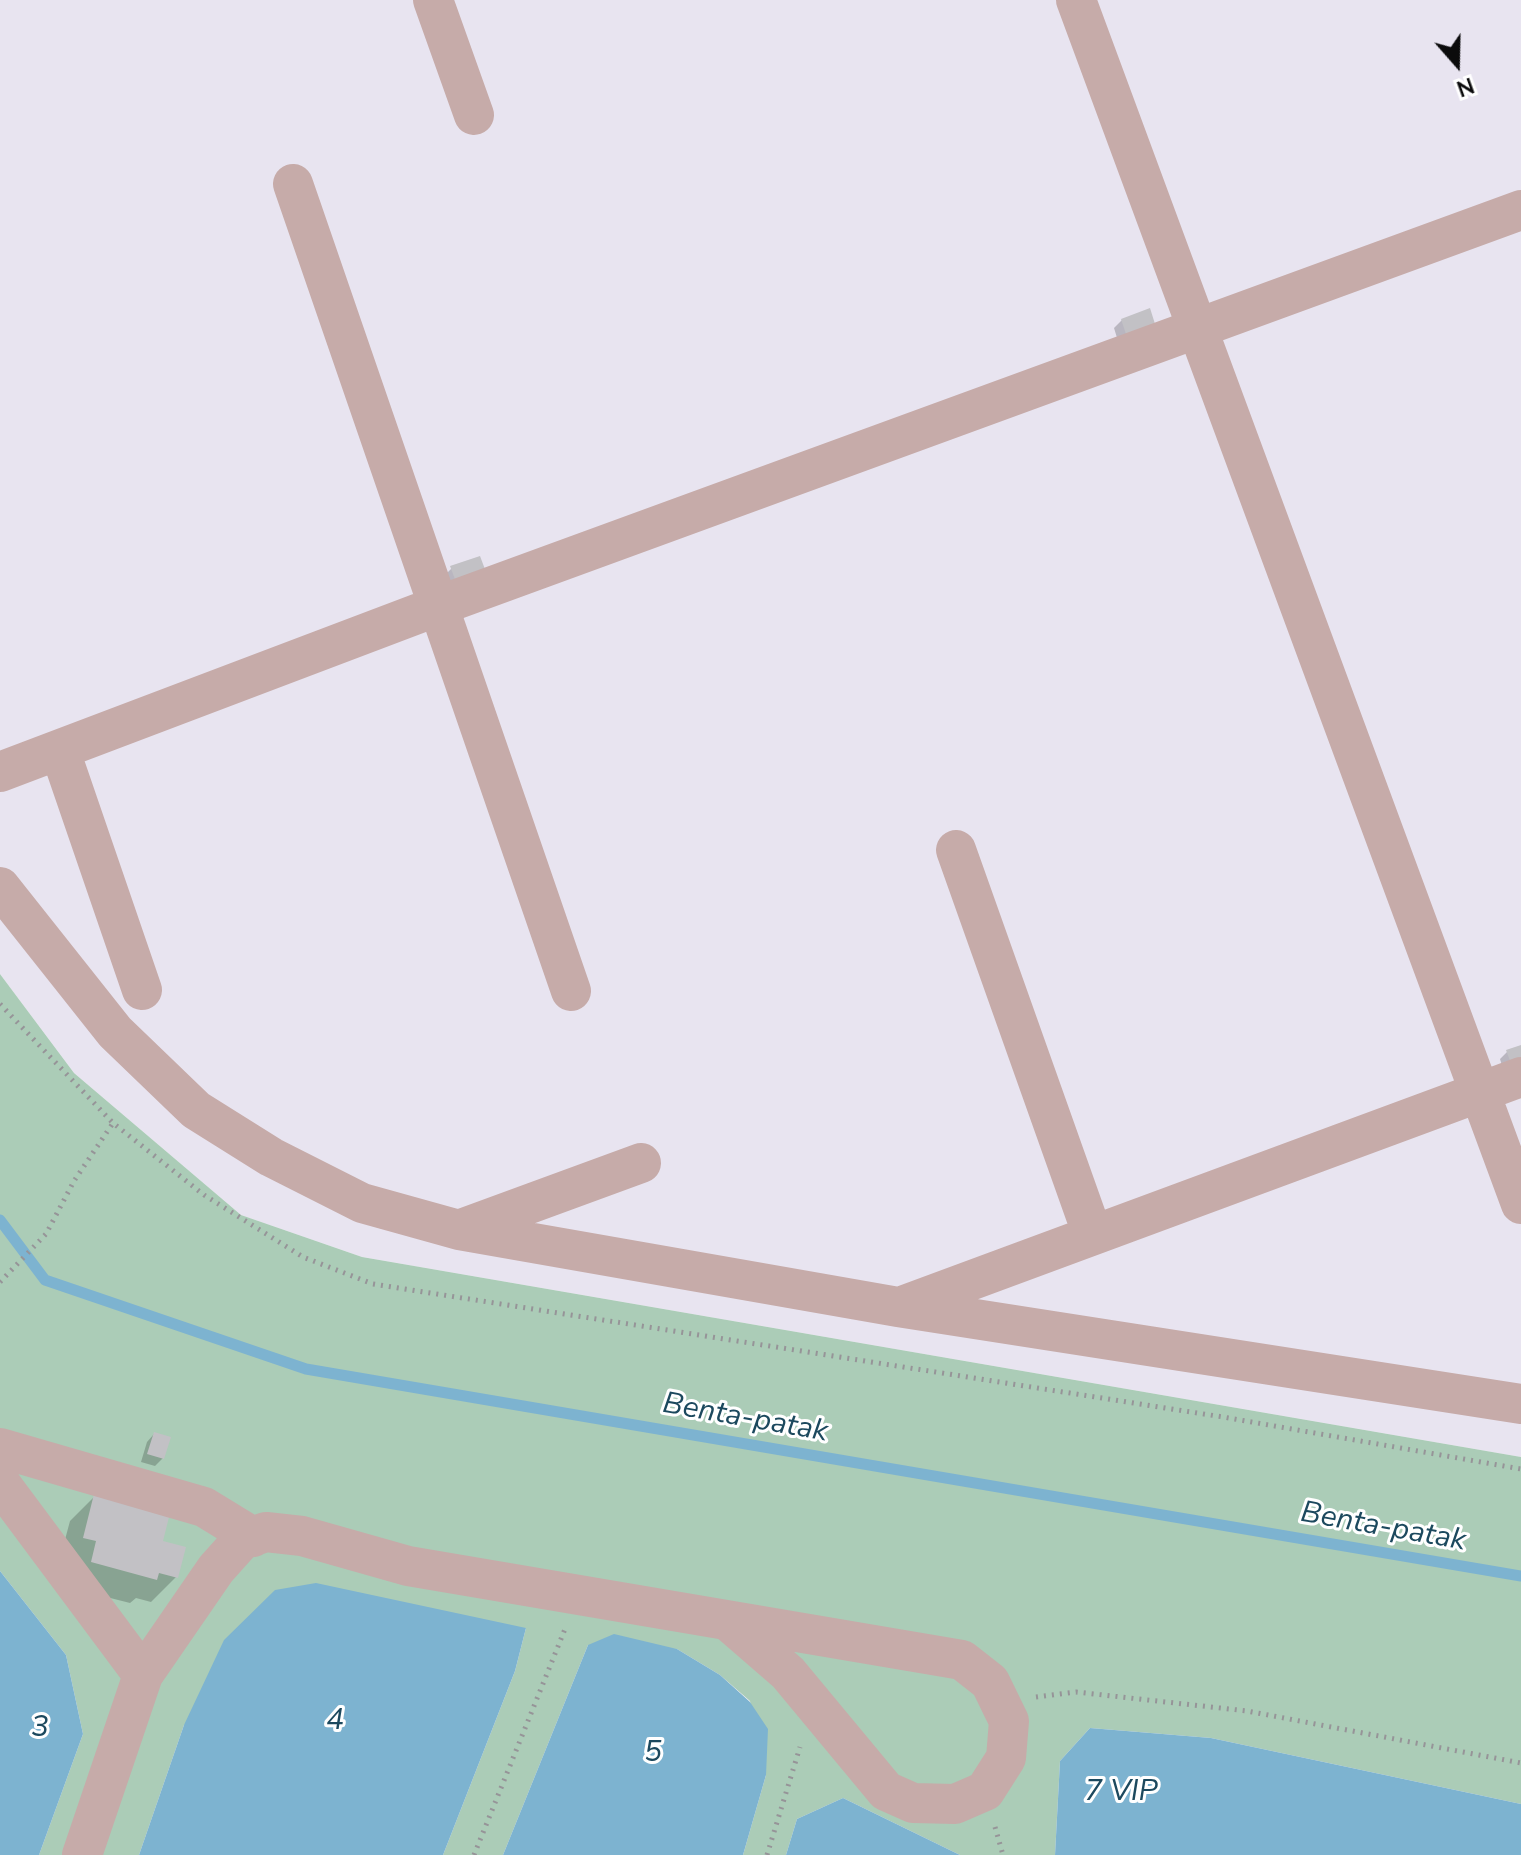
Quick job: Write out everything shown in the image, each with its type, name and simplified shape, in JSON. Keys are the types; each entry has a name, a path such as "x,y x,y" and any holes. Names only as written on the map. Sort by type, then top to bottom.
{"lane":[{"path":"433,0 474,115"},
{"path":"1076,0 1521,1204"},
{"path":"293,184 571,991"},
{"path":"0,772 438,606 1521,210"},
{"path":"60,751 142,990"},
{"path":"956,850 1092,1233"},
{"path":"0,887 115,1032 196,1110 271,1157 362,1203 459,1230 898,1307 1521,1404"},
{"path":"898,1307 1521,1077"},
{"path":"459,1230 641,1163"},
{"path":"0,1448 204,1507 253,1537"},
{"path":"0,1483 143,1675"},
{"path":"82,1855 143,1675 216,1569 242,1540 266,1532 302,1536 408,1566 962,1660 990,1682 1009,1721 1006,1758 985,1791 955,1804 913,1803 886,1791 788,1673 728,1621"}],"path":[{"path":"0,1282 46,1234 74,1181 113,1123"},
{"path":"474,1855 579,1595"},
{"path":"999,1701 1076,1692 1247,1711 1521,1763"},
{"path":"767,1855 790,1770 816,1709"}],"shaded area":[{"path":"0,0 1521,0 1521,1457 362,1257 241,1215 74,1073 0,974"}],"green space":[{"path":"0,974 74,1073 241,1215 362,1257 1521,1457 1521,1804 1211,1738 1090,1728 1060,1761 1055,1855 960,1855 843,1798 797,1819 786,1855 743,1855 766,1775 750,1701 720,1675 677,1649 588,1645 503,1855 443,1855 515,1671 526,1628 184,1725 139,1855 39,1855 83,1734 66,1655 0,1571"}],"water":[{"name":"3","path":"0,1571 66,1655 83,1734 39,1855 0,1855"},
{"name":"4","path":"316,1583 526,1628 515,1671 443,1855 139,1855 184,1725 224,1640 275,1590"},
{"name":"5","path":"614,1634 677,1649 720,1675 750,1702 768,1729 766,1775 743,1855 503,1855 588,1645"},
{"name":"7 VIP","path":"1090,1728 1211,1738 1521,1804 1521,1855 1055,1855 1060,1761"},
{"path":"843,1798 960,1855 786,1855 797,1819"}],"building":[{"path":"1150,308 1155,324 1126,334 1121,319"},
{"path":"480,556 486,572 456,582 450,566"},
{"path":"1521,1045 1521,1063 1512,1066 1506,1050"},
{"path":"154,1432 171,1437 164,1459 147,1454"},
{"path":"94,1494 170,1513 163,1541 186,1547 178,1578 159,1573 157,1580 91,1562 96,1541 83,1538"}],"waterway":[{"name":"Benta-patak","path":"0,1220 45,1280 306,1369 1521,1576"}]}
